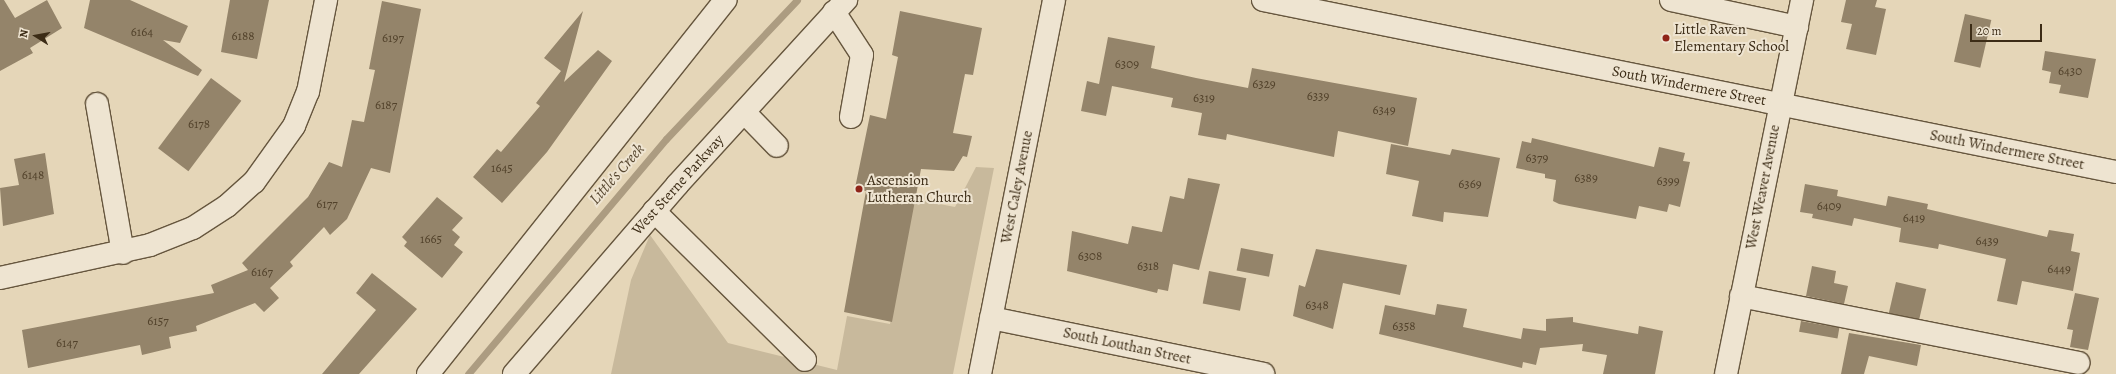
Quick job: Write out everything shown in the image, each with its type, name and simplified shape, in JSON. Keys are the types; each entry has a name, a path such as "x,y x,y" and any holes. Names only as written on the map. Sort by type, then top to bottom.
{"street":[{"path":"0,278 123,253 193,228 227,206 275,157 294,126 308,92 326,0"},
{"path":"428,374 726,0"},
{"name":"West Caley Avenue","path":"980,374 1054,0"},
{"name":"South Windermere Street","path":"1263,0 2116,172"},
{"path":"1671,0 1732,6 1797,26"},
{"name":"West Weaver Avenue","path":"1726,374 1802,0"},
{"path":"840,6 862,55 851,117"},
{"name":"West Sterne Parkway","path":"514,374 654,211 840,6"},
{"path":"98,104 123,253"},
{"path":"744,112 777,146"},
{"path":"654,211 805,360"},
{"path":"1741,296 2078,363"},
{"name":"South Louthan Street","path":"991,318 1263,374"}],"shaded area":[{"path":"976,167 994,168 953,374 611,374 631,280 650,235 728,343 837,370 847,316 890,324 914,199 955,207"}],"building":[{"path":"0,0 4,0 15,18 47,0 62,28 30,48 33,53 0,71"},
{"path":"90,0 130,0 188,26 180,43 163,40 202,70 198,76 84,28"},
{"path":"230,0 269,0 257,59 221,52"},
{"path":"1846,0 1877,0 1875,7 1886,9 1876,55 1846,49 1852,24 1841,22"},
{"path":"382,1 421,9 390,173 371,168 347,219 330,235 324,227 290,262 293,266 270,288 279,298 264,312 255,303 196,326 197,331 169,337 171,348 142,355 140,345 28,368 22,330 214,293 211,285 248,270 242,263 308,197 329,162 342,167 352,120 364,122 375,70 369,69"},
{"path":"583,11 564,82 598,50 612,61 547,152 502,203 473,177 497,149 501,152 540,106 536,103 561,71 544,58"},
{"path":"900,11 982,28 973,75 965,74 953,133 972,136 967,157 963,156 954,171 921,169 892,322 844,312 866,191 855,188 870,115 886,119 898,57 892,55"},
{"path":"1965,14 1991,20 1980,68 1954,62"},
{"path":"1108,37 1155,46 1151,68 1196,78 1248,88 1252,68 1417,98 1408,146 1338,131 1334,157 1227,134 1226,140 1198,135 1202,113 1171,107 1173,98 1112,86 1106,116 1081,111 1087,81 1099,84"},
{"path":"2045,51 2096,59 2088,98 2059,93 2061,85 2049,83 2051,72 2042,70"},
{"path":"211,78 241,101 188,171 158,148"},
{"path":"1532,138 1654,167 1659,147 1685,153 1683,161 1690,162 1680,207 1669,204 1667,212 1639,206 1636,219 1559,204 1553,201 1556,180 1545,178 1545,174 1516,168 1522,141 1531,143"},
{"path":"1391,144 1450,155 1452,149 1500,158 1488,217 1444,212 1443,222 1412,216 1419,181 1386,174"},
{"path":"45,153 54,214 3,226 0,188 19,185 14,159"},
{"path":"1188,178 1220,184 1199,270 1173,264 1168,291 1158,289 1157,293 1067,271 1072,231 1128,244 1132,226 1162,232 1170,196 1184,199"},
{"path":"1805,184 1838,190 1837,196 1886,206 1888,196 1928,204 1927,209 2047,237 2049,230 2074,234 2071,251 2080,253 2073,291 2022,281 2017,305 1997,301 2006,259 1939,244 1938,249 1899,242 1901,228 1854,218 1852,226 1812,218 1813,214 1800,212"},
{"path":"437,197 463,218 452,230 460,237 454,245 463,252 442,278 404,246 407,242 402,237"},
{"path":"1241,248 1273,254 1269,277 1237,271"},
{"path":"1316,249 1407,265 1400,295 1343,283 1333,329 1293,316 1299,285 1305,287"},
{"path":"1812,266 1836,271 1834,283 1848,286 1844,304 1806,296"},
{"path":"1209,271 1246,278 1240,311 1203,303"},
{"path":"372,273 417,309 359,374 322,374 376,310 356,293"},
{"path":"1896,282 1926,289 1919,320 1889,313"},
{"path":"2075,293 2099,298 2088,350 2070,347 2073,330 2067,329"},
{"path":"1437,304 1467,309 1463,327 1521,339 1523,328 1546,331 1546,319 1573,317 1573,322 1638,334 1639,326 1663,331 1655,374 1603,374 1607,355 1582,351 1583,344 1540,348 1536,365 1523,362 1522,368 1379,334 1385,305 1435,315"},
{"path":"1801,321 1839,328 1837,339 1799,332"},
{"path":"1849,333 1921,345 1917,366 1869,356 1864,374 1841,374"}],"waterway":[{"name":"Little's Creek","path":"468,374 666,139 797,0"}],"place":[{"name":"Little Raven Elementary School","path":"1666,38"},
{"name":"Ascension Lutheran Church","path":"859,189"}]}
